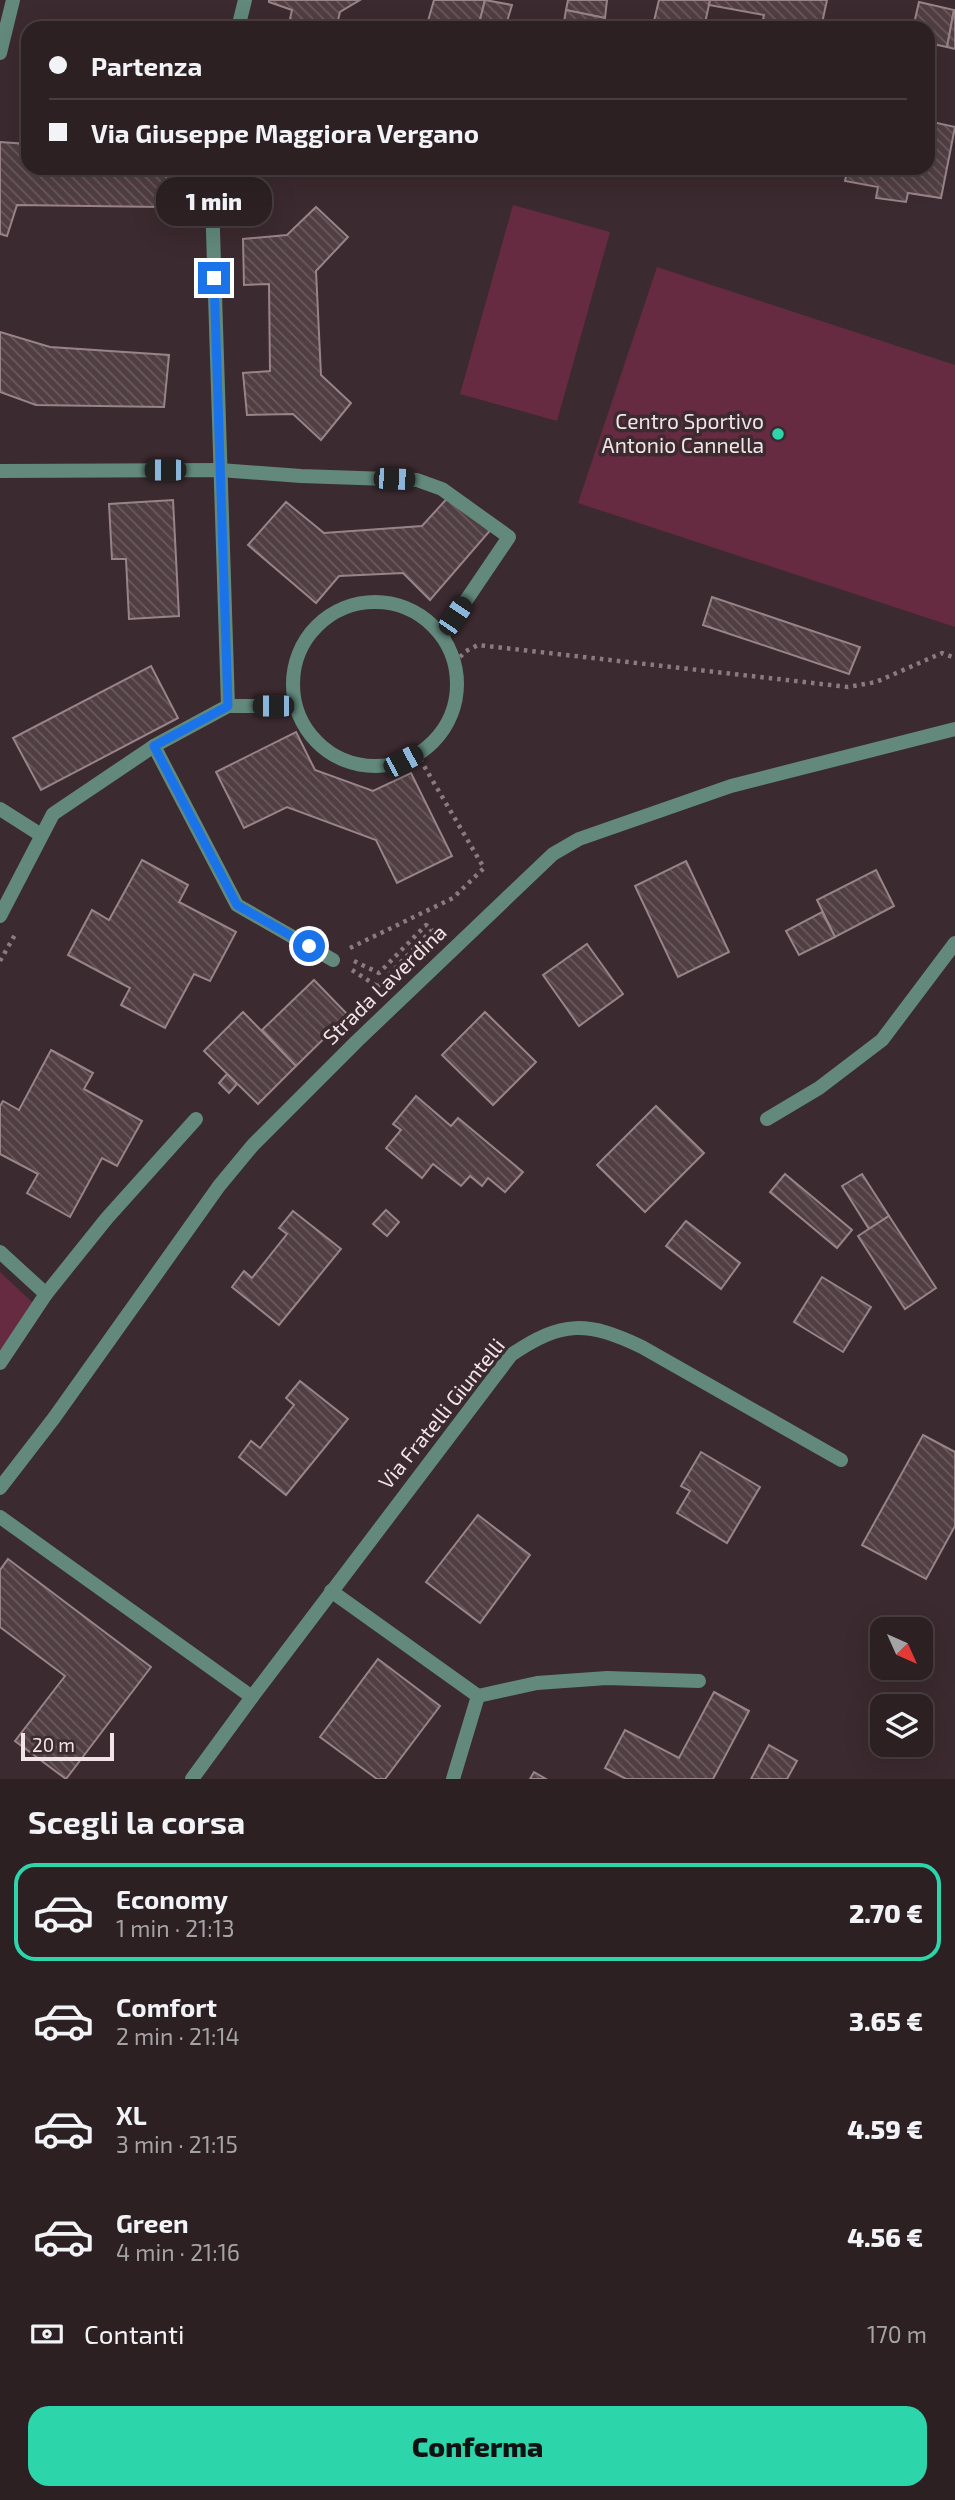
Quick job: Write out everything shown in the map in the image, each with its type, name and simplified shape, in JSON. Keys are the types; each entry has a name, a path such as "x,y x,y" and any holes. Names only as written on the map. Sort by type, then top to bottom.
{"street":[{"path":"0,53 13,0"},
{"path":"240,21 245,0"},
{"path":"211,175 228,706"},
{"path":"0,471 220,470 417,480 442,489 509,537 442,636"},
{"path":"376,602 401,607 424,618 442,636 454,663 457,687 453,711 441,733 424,750 403,761 379,767 355,764 333,755 314,739 295,706 293,681 298,656 310,634 329,617 351,606 376,602"},
{"path":"0,916 53,814 154,746 228,706 295,706"},
{"name":"Strada Laverdina","path":"0,1489 54,1418 219,1186 253,1145 552,854 579,839 731,786 955,729"},
{"path":"154,746 237,905 335,957"},
{"path":"0,809 41,835"},
{"path":"767,1119 819,1088 882,1040 955,943"},
{"path":"0,1363 46,1294 107,1218 195,1119"},
{"path":"0,1252 46,1294"},
{"name":"Via Fratelli Giuntelli","path":"192,1779 251,1697 511,1355 534,1339 556,1331 586,1328 612,1333 642,1347 841,1460"},
{"path":"0,1517 251,1697"},
{"path":"331,1591 478,1696 537,1683 607,1678 699,1681"},
{"path":"453,1779 478,1696"}],"path":[{"path":"454,663 466,651 478,645 848,687 876,682 942,653 955,658"},
{"path":"335,957 453,898 484,868 417,754"},
{"path":"426,925 432,930 378,986 335,957 379,973 426,925"},
{"path":"0,961 19,926"}],"shaded area":[{"name":"Centro Sportivo Antonio Cannella","path":"513,205 610,232 557,421 460,394"},
{"name":"Centro Sportivo Antonio Cannella","path":"657,267 955,365 955,627 578,503"},
{"path":"0,1272 34,1304 0,1353"}],"building":[{"path":"360,0 340,12 338,21 290,21 292,10 269,2"},
{"path":"434,0 485,0 480,21 428,21"},
{"path":"485,0 512,5 507,21 480,21"},
{"path":"568,0 607,0 605,18 566,10"},
{"path":"659,0 710,0 706,21 654,21"},
{"path":"710,0 827,0 822,21 763,21 764,15 709,5"},
{"path":"919,2 954,10 947,47 935,44 935,21 915,21"},
{"path":"566,10 605,18 604,21 564,21"},
{"path":"955,10 955,49 947,47"},
{"path":"935,123 955,127 941,198 908,193 906,202 876,198 878,187 845,181 846,175 935,175"},
{"path":"0,142 21,144 21,175 167,175 162,207 17,205 7,236 0,234"},
{"path":"316,207 348,237 316,271 321,375 351,403 321,440 293,414 247,415 243,373 270,371 269,284 244,285 243,239 287,235"},
{"path":"0,332 50,347 169,355 164,407 36,405 0,392"},
{"path":"452,493 494,526 430,600 403,573 339,576 316,603 248,545 286,502 324,533 422,526"},
{"path":"173,500 179,616 129,619 126,559 112,559 109,504"},
{"path":"712,597 860,647 849,674 703,625"},
{"path":"151,666 178,718 41,790 13,738"},
{"path":"296,732 315,770 373,791 411,773 452,856 397,883 376,840 287,807 244,828 216,772"},
{"path":"142,860 188,885 179,902 236,932 210,981 194,974 165,1028 121,1005 130,988 68,955 92,910 109,920"},
{"path":"686,861 729,952 678,977 635,886"},
{"path":"876,870 894,906 835,937 817,900"},
{"path":"822,912 835,937 799,955 786,931"},
{"path":"587,944 623,994 579,1026 543,975"},
{"path":"314,980 348,1015 296,1066 262,1030"},
{"path":"243,1012 296,1066 258,1104 204,1051"},
{"path":"485,1012 536,1062 493,1105 442,1055"},
{"path":"51,1050 93,1073 84,1089 142,1121 117,1166 102,1158 70,1217 27,1193 38,1174 0,1154 0,1106 3,1101 19,1110"},
{"path":"227,1074 237,1084 229,1093 219,1083"},
{"path":"416,1096 451,1126 458,1118 523,1172 505,1192 488,1178 482,1186 470,1176 461,1186 433,1164 422,1178 386,1148 401,1130 393,1124"},
{"path":"656,1106 704,1153 645,1212 597,1165"},
{"path":"785,1174 852,1230 837,1248 770,1192"},
{"path":"862,1174 889,1216 869,1229 842,1186"},
{"path":"386,1210 399,1222 387,1236 373,1224"},
{"path":"293,1211 341,1249 279,1325 232,1287 244,1271 252,1278 287,1234 279,1228"},
{"path":"889,1216 936,1288 905,1309 858,1236"},
{"path":"686,1221 740,1263 721,1289 666,1246"},
{"path":"822,1277 871,1307 843,1352 794,1322"},
{"path":"300,1381 348,1419 286,1495 239,1457 251,1441 260,1448 294,1405 286,1398"},
{"path":"923,1435 955,1452 955,1526 926,1579 862,1545"},
{"path":"701,1452 760,1487 727,1543 677,1513 690,1491 681,1486"},
{"path":"478,1515 530,1555 480,1623 426,1582"},
{"path":"8,1559 151,1667 66,1779 15,1741 65,1676 0,1627 0,1570"},
{"path":"378,1659 440,1706 385,1779 377,1779 320,1737"},
{"path":"714,1692 749,1711 713,1779 626,1779 605,1768 625,1730 679,1758"},
{"path":"769,1745 797,1761 787,1779 751,1779"},
{"path":"534,1772 546,1779 530,1779"}],"place":[{"name":"Centro Sportivo Antonio Cannella","path":"778,434"}],"route":[{"path":"214,278 228,706 154,746 237,905 309,946"}]}
